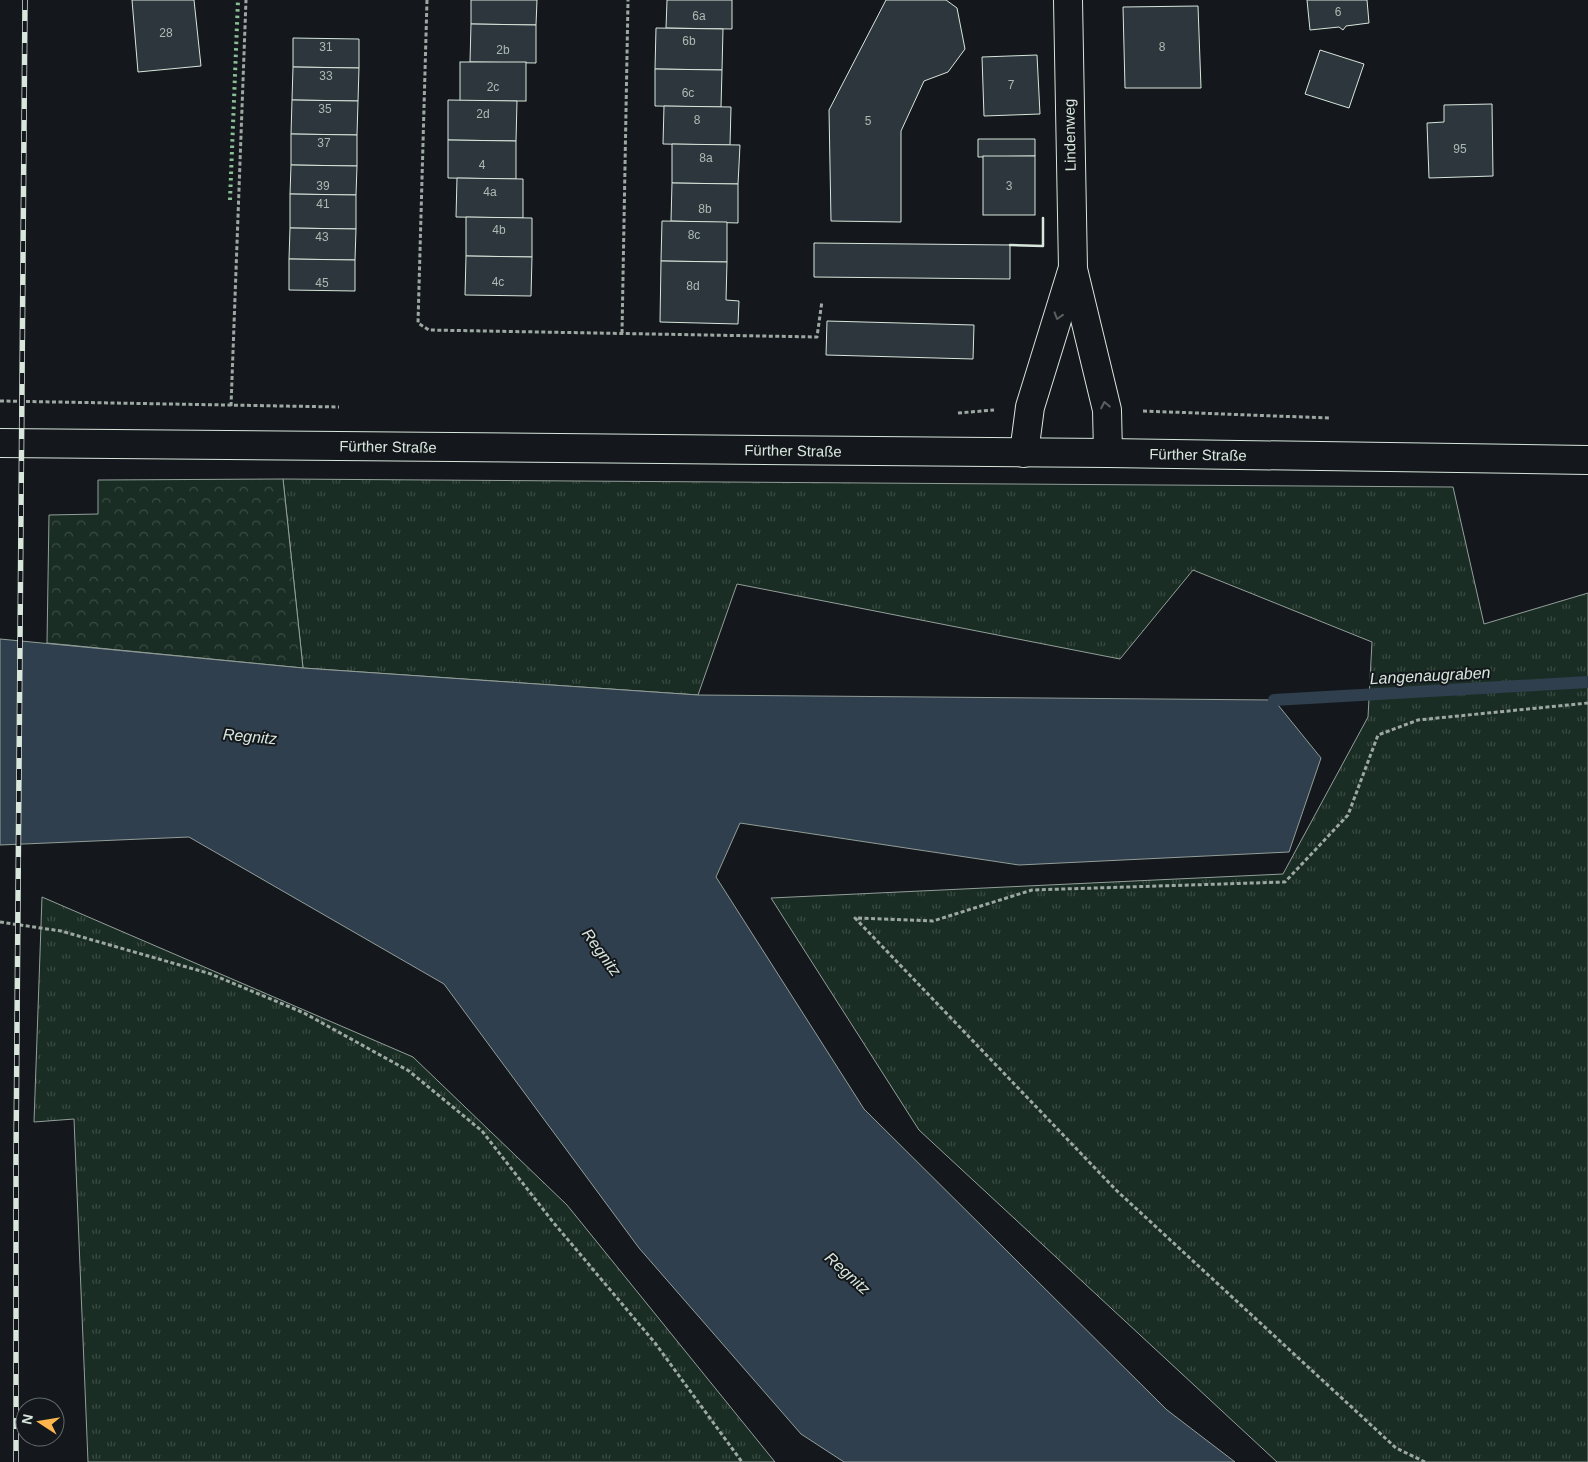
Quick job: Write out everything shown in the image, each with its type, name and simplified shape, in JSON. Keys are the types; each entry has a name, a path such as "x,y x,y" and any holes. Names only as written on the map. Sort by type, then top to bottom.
{"street":[{"name":"Lindenweg","path":"1068,0 1073,269 1107,410 1108,453"},
{"name":"Lindenweg","path":"1024,453 1030,407 1073,269"},
{"name":"Fürther Straße","path":"0,444 1108,453 1587,460"}],"path":[{"path":"231,406 246,0"},
{"path":"427,0 418,323 430,330 817,337 822,301"},
{"path":"622,333 628,0"},
{"path":"0,401 340,407"},
{"path":"953,414 1030,407"},
{"path":"1425,1462 1396,1448 1116,1190 855,918 933,921 1032,890 1285,882 1348,815 1378,735 1418,720 1588,703"},
{"path":"0,922 61,931 211,974 304,1013 409,1071 482,1131 553,1222 655,1343 742,1462"}],"green space":[{"path":"283,479 1453,487 1484,624 1588,593 1588,1462 1277,1462 919,1130 771,898 1283,874 1368,717 1372,642 1193,570 1120,659 737,584 698,695 303,668"},
{"path":"283,479 303,668 47,643 49,515 98,514 98,480"},
{"path":"42,897 413,1057 567,1205 775,1462 88,1462 74,1119 34,1122"}],"water":[{"name":"Regnitz","path":"0,639 303,668 698,695 1274,700 1321,758 1289,852 1019,865 740,823 716,877 864,1109 1167,1410 1235,1462 844,1462 801,1434 639,1248 444,984 189,837 0,845"}],"building":[{"path":"132,0 194,0 201,66 138,72"},
{"path":"471,0 537,0 536,25 471,24"},
{"path":"667,0 732,0 732,29 666,28"},
{"path":"886,0 946,0 957,8 965,49 948,72 924,81 901,131 901,222 831,221 829,110"},
{"path":"1307,0 1367,0 1369,23 1346,26 1343,30 1339,27 1310,30"},
{"path":"1198,6 1201,88 1125,88 1123,7"},
{"path":"471,24 536,25 536,63 470,62"},
{"path":"656,28 723,29 722,70 655,69"},
{"path":"293,38 359,39 359,68 293,67"},
{"path":"1320,50 1364,64 1349,108 1305,94"},
{"path":"1037,55 1040,114 984,116 982,57"},
{"path":"460,62 526,62 526,101 460,101"},
{"path":"293,67 359,68 358,101 292,100"},
{"path":"655,69 722,70 721,107 655,106"},
{"path":"292,100 358,101 357,135 291,134"},
{"path":"448,100 517,101 516,141 448,140"},
{"path":"1492,104 1493,176 1429,178 1427,123 1444,122 1444,105"},
{"path":"664,106 731,107 730,145 663,144"},
{"path":"291,134 357,135 357,166 291,165"},
{"path":"978,139 1035,139 1035,156 978,157"},
{"path":"448,140 516,141 516,179 448,178"},
{"path":"672,144 740,145 738,184 672,183"},
{"path":"983,156 1035,156 1035,215 983,215"},
{"path":"291,165 357,166 356,195 290,194"},
{"path":"457,178 523,179 523,218 456,217"},
{"path":"672,183 738,184 738,223 671,221"},
{"path":"290,194 356,195 356,229 290,228"},
{"path":"466,217 532,218 532,257 466,256"},
{"path":"662,221 727,222 727,262 661,261"},
{"path":"290,228 356,229 355,260 289,259"},
{"path":"814,243 1010,245 1010,279 814,277"},
{"path":"466,256 532,257 531,296 465,295"},
{"path":"289,259 355,260 355,291 289,290"},
{"path":"661,261 727,262 726,300 739,301 738,324 660,322"},
{"path":"827,321 974,325 973,359 826,355"}],"waterway":[{"name":"Langenaugraben","path":"1274,700 1588,682"}],"railway":[{"path":"16,1462 16,1157 25,0"}],"hedge":[{"path":"230,200 238,0"}],"wall":[{"path":"1010,245 1043,246 1043,218"}]}
